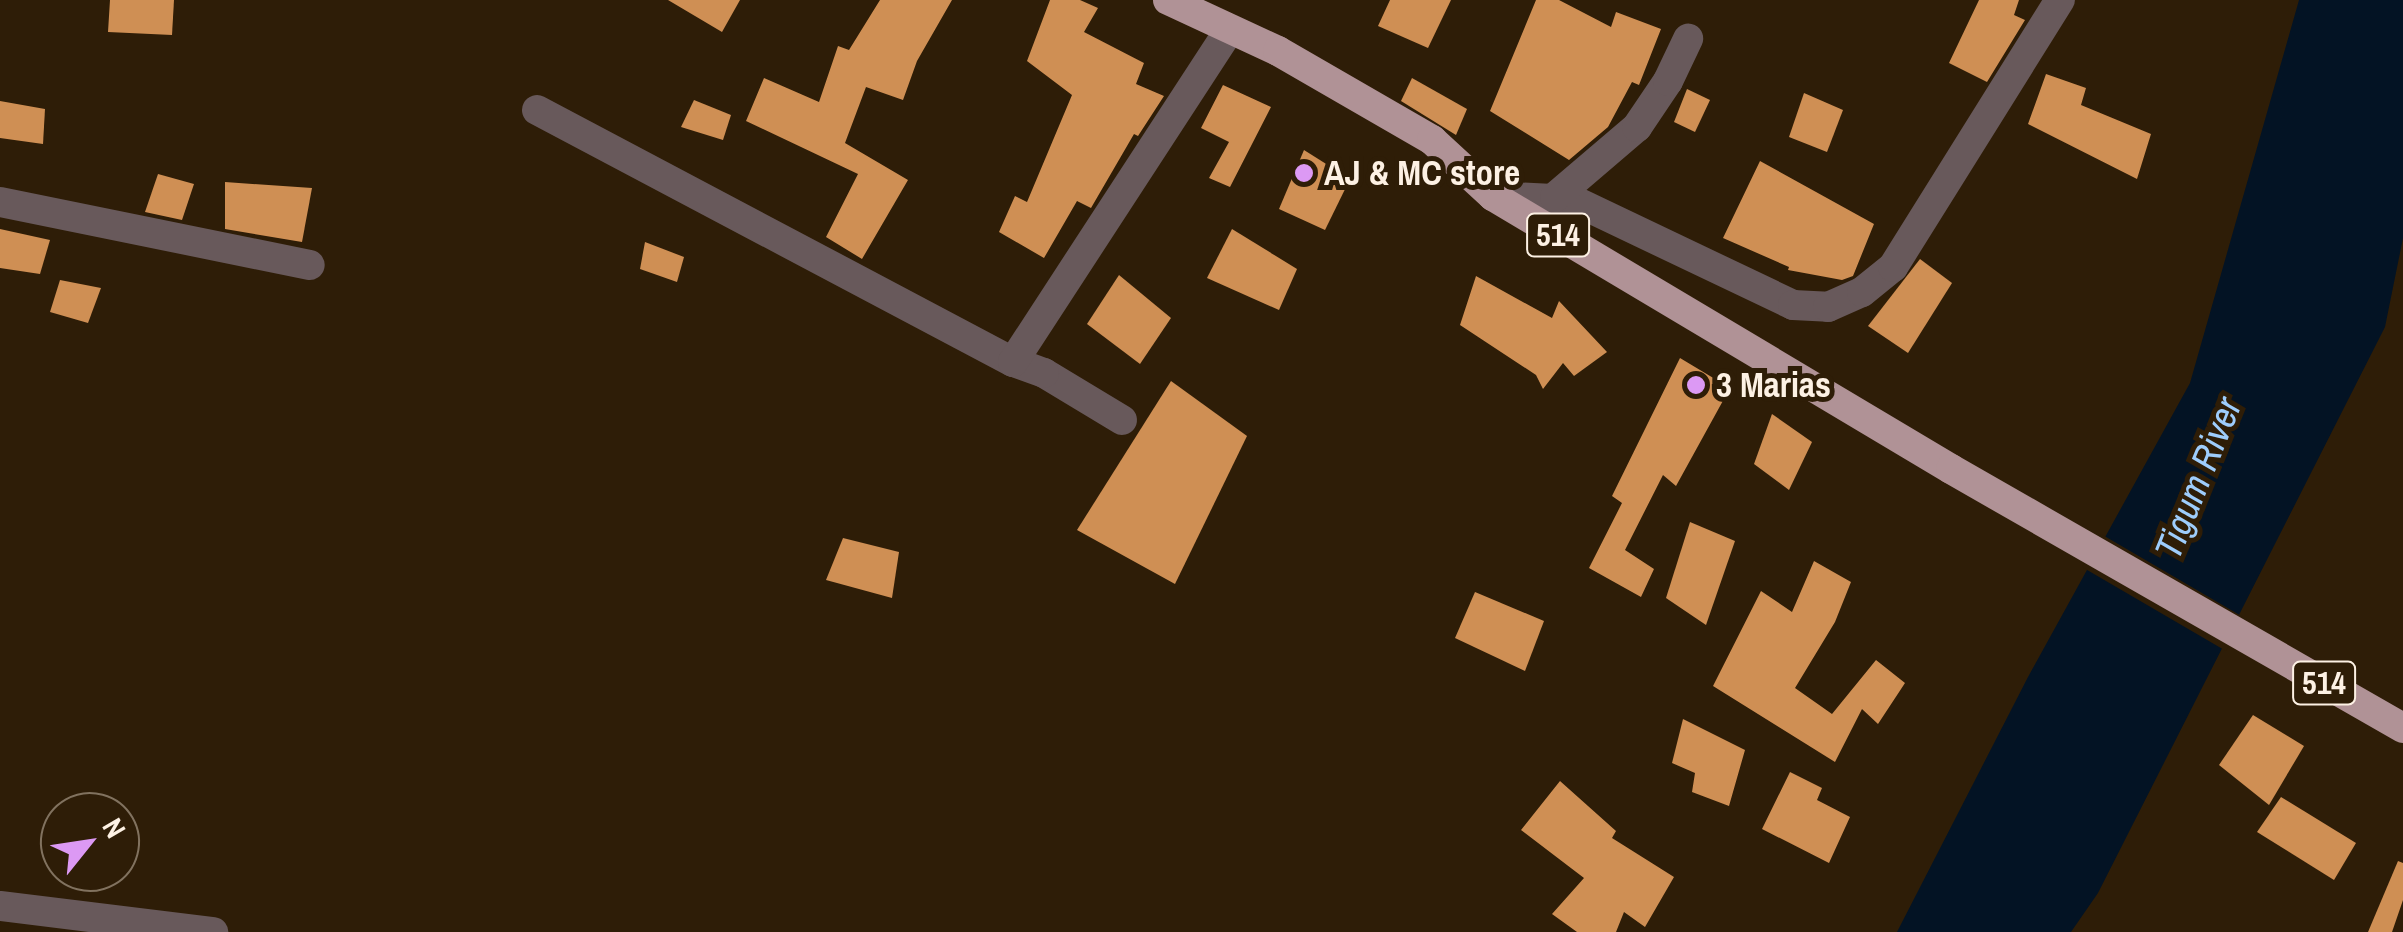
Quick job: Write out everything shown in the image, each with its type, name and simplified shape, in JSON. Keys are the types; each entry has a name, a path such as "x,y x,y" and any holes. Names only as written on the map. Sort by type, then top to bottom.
{"main road":[{"name":"514","path":"1168,0 1230,28 1432,140 1493,196 1951,469 2403,728"}],"street":[{"path":"1493,196 1573,200 1793,305 1828,307 1862,292 1894,267 2060,0"},
{"path":"1013,362 1230,28"},
{"path":"1556,197 1637,127 1668,82 1688,39"},
{"path":"536,110 1013,362 1044,373 1122,420"},
{"path":"0,202 310,265"},
{"path":"0,906 213,932"}],"water":[{"name":"Tigum River","path":"2299,0 2403,0 2403,238 2385,327 2098,893 2071,932 1897,932 2028,677 2190,383"}],"pier":[{"path":"2101,534 2243,617 2226,651 2082,567"}],"building":[{"path":"110,0 174,0 172,35 108,32"},
{"path":"668,0 740,0 722,32"},
{"path":"880,0 952,0 917,61 903,100 866,87 845,143 908,180 862,259 826,237 858,174 746,121 764,78 819,102 838,46 849,50"},
{"path":"1050,0 1080,0 1098,8 1084,32 1144,63 1136,84 1164,96 1138,136 1134,134 1091,208 1077,201 1044,258 999,232 1015,196 1027,202 1072,95 1027,61"},
{"path":"1390,0 1451,0 1428,48 1378,26"},
{"path":"1536,0 1559,0 1611,27 1616,12 1661,29 1639,85 1632,82 1608,127 1569,160 1490,111"},
{"path":"1979,0 2019,0 2014,15 2025,20 1987,82 1949,63"},
{"path":"2046,74 2086,88 2081,105 2151,134 2137,179 2028,124"},
{"path":"1412,78 1467,109 1456,135 1401,101"},
{"path":"1223,85 1271,107 1230,187 1209,178 1229,142 1201,128"},
{"path":"1687,89 1710,100 1695,132 1674,122"},
{"path":"1804,93 1843,110 1827,152 1789,137"},
{"path":"694,100 731,115 723,140 681,127"},
{"path":"0,101 45,109 43,144 0,138"},
{"path":"1304,150 1350,179 1325,230 1279,209"},
{"path":"1760,161 1874,224 1853,276 1842,280 1788,270 1789,267 1723,238"},
{"path":"158,174 194,184 182,220 145,212"},
{"path":"225,182 312,188 302,242 225,229"},
{"path":"0,229 50,240 40,274 0,268"},
{"path":"1232,229 1297,269 1279,310 1207,278"},
{"path":"645,242 684,257 677,282 640,269"},
{"path":"1920,259 1952,283 1908,353 1868,326"},
{"path":"1119,275 1171,318 1140,364 1087,324"},
{"path":"1476,276 1552,318 1559,301 1607,352 1574,376 1563,363 1543,389 1536,375 1460,325"},
{"path":"60,280 101,288 88,323 50,312"},
{"path":"1680,358 1730,388 1676,486 1663,475 1625,550 1654,569 1641,597 1589,568 1622,503 1612,496"},
{"path":"1171,381 1247,436 1175,584 1077,530"},
{"path":"1772,414 1812,442 1789,490 1754,464"},
{"path":"1690,522 1735,541 1706,625 1666,598"},
{"path":"843,538 899,552 892,598 826,580"},
{"path":"1814,561 1851,582 1835,622 1795,688 1832,714 1876,660 1905,683 1878,724 1862,709 1835,762 1713,686 1761,591 1792,612"},
{"path":"1475,592 1544,621 1525,671 1455,638"},
{"path":"2253,715 2304,746 2269,805 2219,765"},
{"path":"1683,719 1745,750 1729,806 1692,792 1695,773 1672,763"},
{"path":"1790,772 1822,788 1817,800 1850,817 1829,863 1762,829"},
{"path":"1560,781 1616,831 1612,838 1674,877 1645,927 1624,912 1616,932 1577,932 1552,914 1584,878 1521,830"},
{"path":"2281,797 2356,843 2334,880 2257,832"},
{"path":"2398,861 2403,863 2403,900 2392,932 2368,932"}],"place":[{"name":"AJ & MC store","path":"1304,173"},
{"name":"3 Marias","path":"1696,385"}]}
